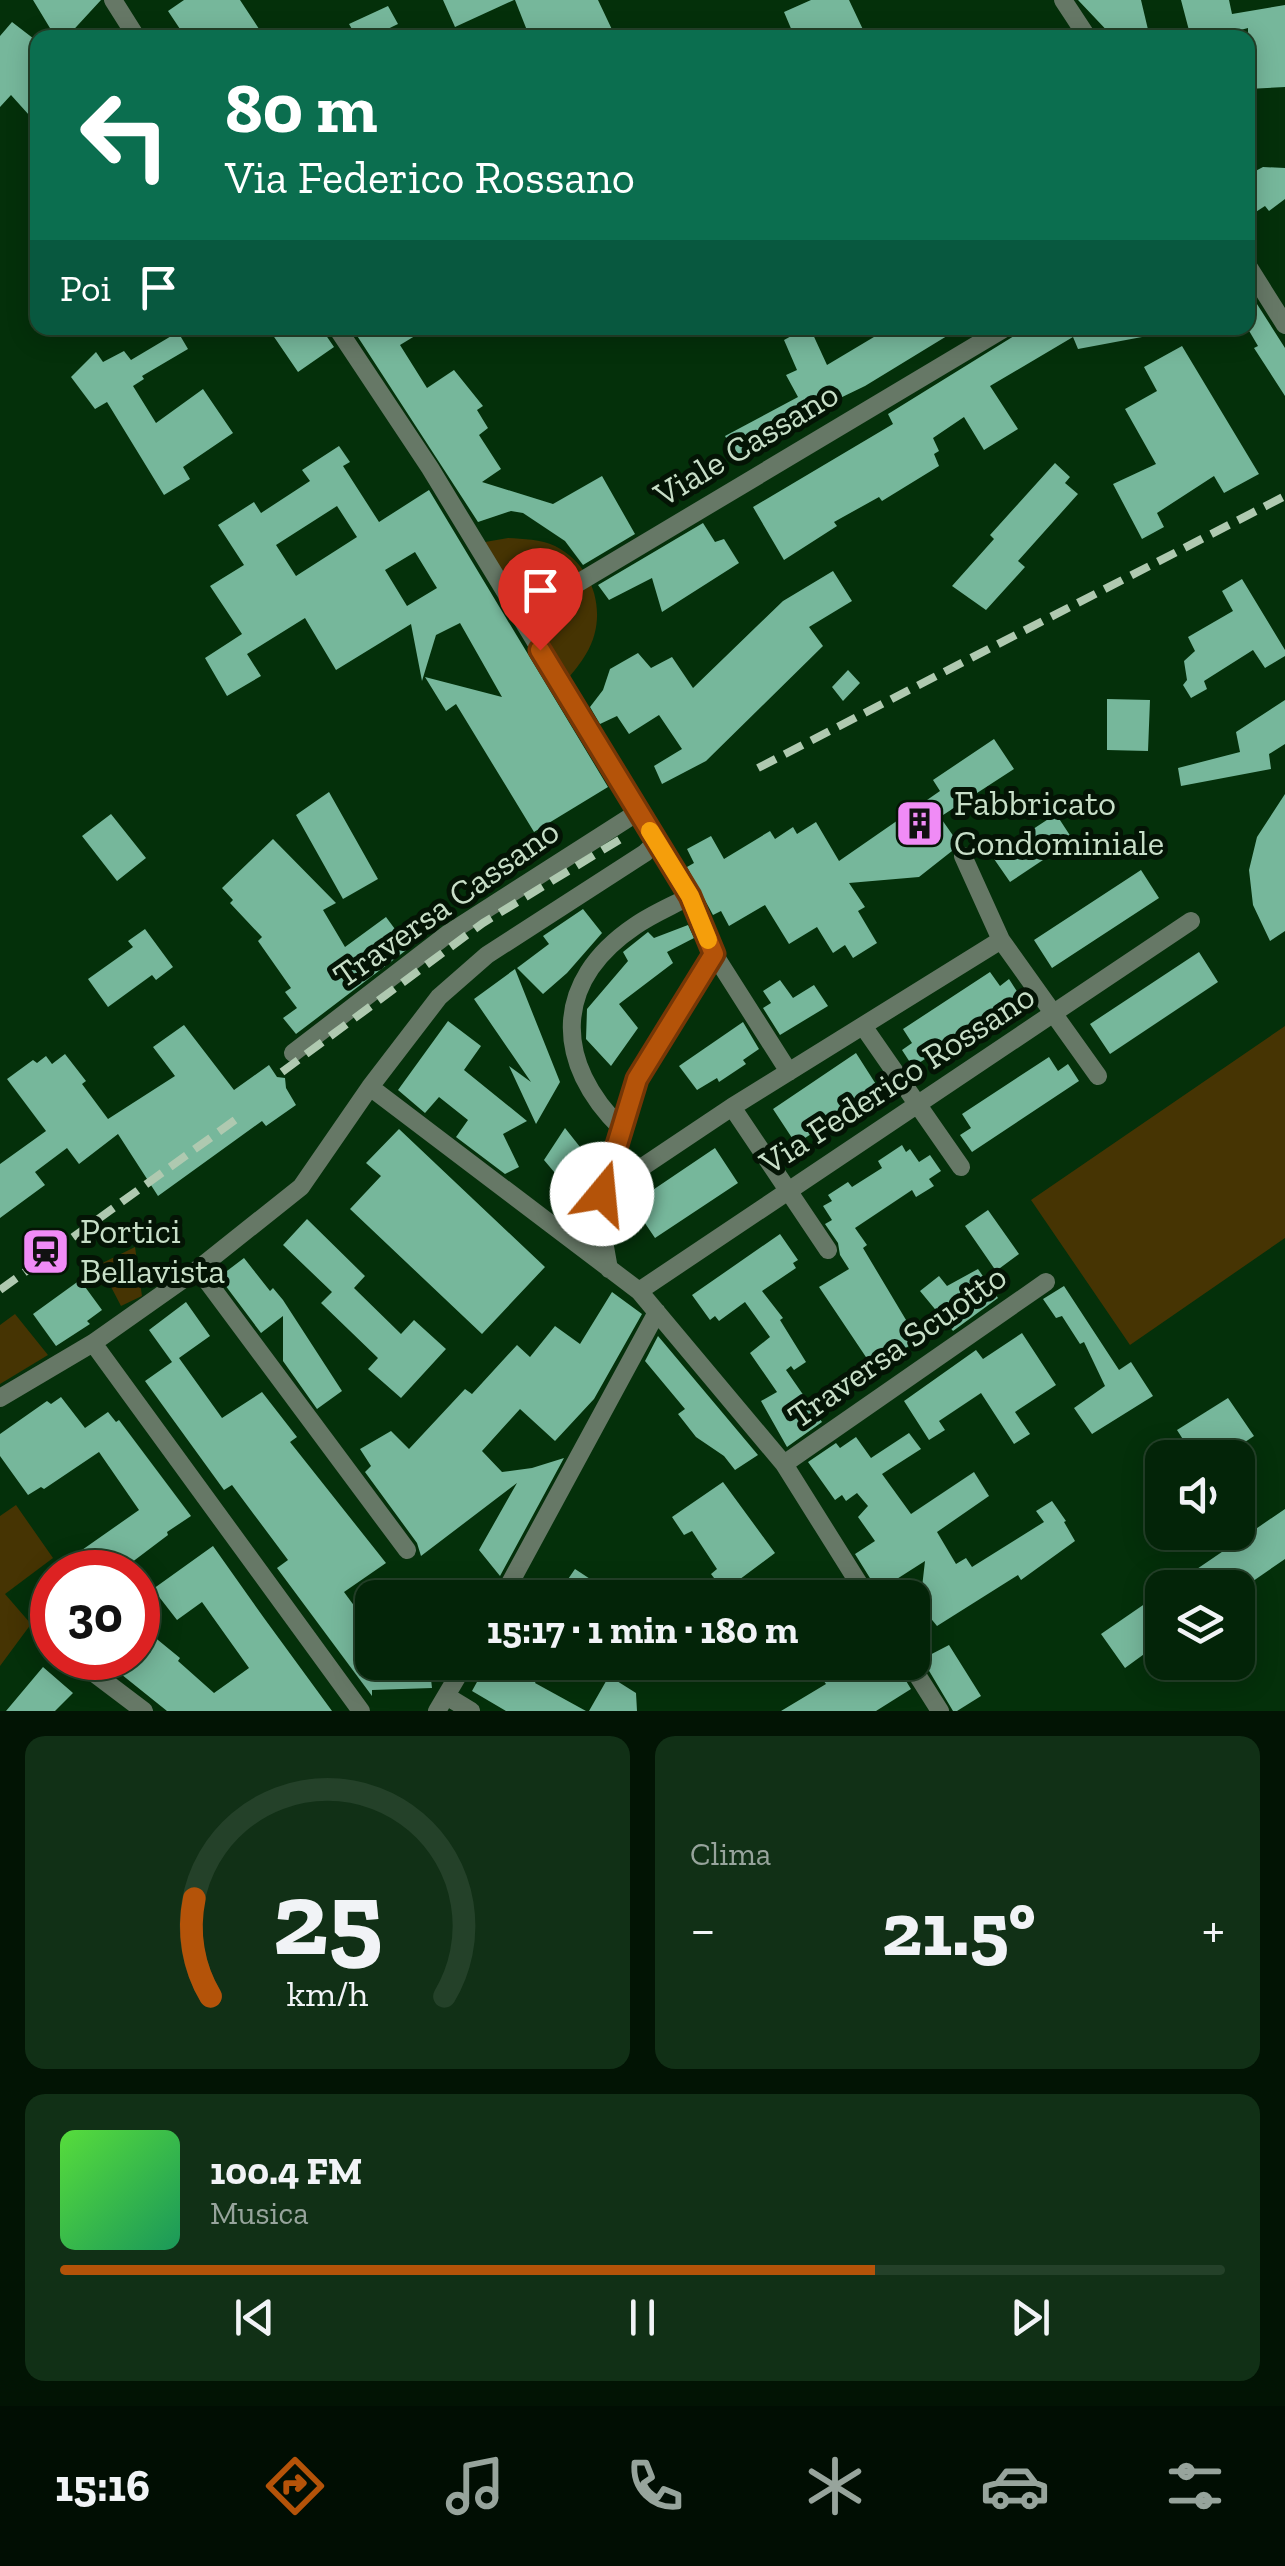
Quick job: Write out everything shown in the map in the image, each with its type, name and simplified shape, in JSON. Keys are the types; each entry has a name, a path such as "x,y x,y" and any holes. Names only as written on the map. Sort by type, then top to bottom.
{"street":[{"path":"112,0 132,30"},
{"path":"1062,0 1083,30"},
{"path":"1255,277 1285,325"},
{"path":"342,335 430,468 690,896 714,954 789,1072"},
{"name":"Viale Cassano","path":"521,618 993,335"},
{"name":"Traversa Cassano","path":"293,1053 449,933 638,812"},
{"path":"0,1398 93,1344 301,1188 370,1087 439,997 487,955 646,853 656,841"},
{"path":"963,856 1001,940 1098,1076"},
{"path":"622,1130 598,1106 577,1068 570,1018 580,985 607,950 634,926 690,896"},
{"name":"Via Federico Rossano","path":"640,1291 1191,921"},
{"path":"602,1194 732,1107 1001,940"},
{"path":"608,1270 602,1194 637,1079 714,954"},
{"path":"863,1026 961,1167"},
{"path":"370,1087 640,1291 784,1464 857,1580"},
{"path":"732,1107 828,1250"},
{"path":"198,1269 407,1550"},
{"name":"Traversa Scuotto","path":"784,1464 1046,1282"},
{"path":"512,1580 658,1312"},
{"path":"93,1344 361,1711"},
{"path":"103,1680 144,1711"},
{"path":"456,1680 442,1704 471,1711"},
{"path":"920,1680 940,1711"}],"shaded area":[{"path":"508,538 555,546 580,566 594,593 597,608 593,639 567,680 485,542"},
{"path":"1285,1026 1285,1238 1130,1345 1031,1200"},
{"path":"135,1247 142,1296 121,1306 109,1283 94,1287 84,1272"},
{"path":"15,1314 48,1355 0,1384 0,1325"},
{"path":"16,1505 47,1550 30,1550 30,1575 5,1594 30,1625 0,1666 0,1516"}],"building":[{"path":"33,0 101,0 73,30 51,30"},
{"path":"184,0 240,0 260,30 181,30 168,11"},
{"path":"443,0 514,0 455,27"},
{"path":"515,0 598,0 612,30 527,30"},
{"path":"811,0 849,0 863,30 792,30 784,12"},
{"path":"1078,0 1141,0 1148,30 1106,30"},
{"path":"1181,0 1229,0 1232,14 1285,5 1285,87 1255,89 1255,30 1189,30"},
{"path":"388,6 398,24 386,30 352,30 349,24"},
{"path":"12,22 30,36 30,116 11,95 0,107 0,36"},
{"path":"1263,167 1285,168 1285,199 1269,211 1265,206 1255,212 1255,171"},
{"path":"1255,301 1285,348 1285,396 1254,348 1258,346 1252,335 1255,335"},
{"path":"173,335 180,335 188,349 142,376 144,379 133,386 156,423 203,389 233,433 183,467 190,479 164,495 107,402 95,409 71,377 96,352 103,362 124,351 131,360"},
{"path":"273,335 326,335 334,347 298,372"},
{"path":"357,335 416,335 400,345 427,388 454,370 483,406 477,410 488,428 479,435 501,469 482,482 553,504 602,476 635,534 583,565 565,541 523,513 511,511 478,522"},
{"path":"793,335 813,335 827,365 877,335 949,335 865,386 807,414 811,420 741,464 725,436 798,397 786,375 797,370 784,340"},
{"path":"1016,335 1142,335 1078,349 1073,337 990,386 1018,429 984,450 964,417 933,438 939,451 934,454 939,466 882,501 879,497 834,522 837,526 784,560 753,507 893,424 888,414"},
{"path":"1182,346 1259,474 1224,493 1214,476 1157,513 1164,527 1142,539 1113,484 1156,464 1125,409 1157,391 1144,367"},
{"path":"339,446 350,462 343,466 379,522 429,490 608,787 534,832 456,704 446,711 425,677 502,697 460,623 436,635 422,681 411,624 336,670 305,618 247,654 261,676 227,696 205,658 242,634 210,586 244,565 218,525 254,502 261,513 310,481 302,470","holes":["337,506 357,537 296,576 276,545","415,552 437,588 407,606 385,570"]},
{"path":"1055,463 1070,477 1065,483 1078,494 1018,561 1025,567 986,610 952,586 994,539 990,535"},
{"path":"703,523 715,542 724,539 739,563 662,612 652,578 609,600 598,585"},
{"path":"833,571 852,601 809,627 823,646 706,761 662,784 654,766 682,749 659,715 629,734 617,716 600,724 590,707 603,690 610,669 638,653 651,668 672,657 693,688 783,601"},
{"path":"1242,579 1285,656 1265,668 1253,650 1204,681 1207,689 1191,698 1183,685 1187,680 1184,661 1195,651 1188,637 1233,611 1222,591"},
{"path":"848,670 860,683 843,701 832,687"},
{"path":"1107,699 1150,700 1148,751 1107,750"},
{"path":"1285,700 1285,744 1269,754 1271,769 1181,786 1178,768 1240,752 1236,732"},
{"path":"994,739 1014,769 940,817 959,844 952,851 919,877 849,883 865,907 858,911 877,943 853,958 845,945 833,953 817,927 789,944 765,905 729,926 721,911 713,915 687,867 694,863 687,849 711,836 724,859 770,831 775,839 793,827 797,834 816,822 839,861 940,791 933,780"},
{"path":"329,792 378,879 343,899 296,815"},
{"path":"1285,794 1285,931 1270,941 1253,905 1249,870 1257,837"},
{"path":"111,814 146,858 117,881 82,836"},
{"path":"1056,814 1073,840 1010,882 992,856"},
{"path":"273,839 336,903 323,910 345,947 386,917 409,948 296,1034 283,1018 297,1008 285,992 291,988 258,941 262,937 230,903 233,900 222,888"},
{"path":"1141,870 1159,898 1052,968 1034,940"},
{"path":"583,909 602,933 543,994 517,968 549,944 543,936"},
{"path":"688,925 694,938 667,952 673,963 619,1004 638,1028 611,1066 586,1039 587,1009 628,961 623,952 648,932 654,938"},
{"path":"145,929 173,967 156,980 152,975 108,1007 88,979 133,947 128,941"},
{"path":"1199,952 1218,982 1110,1054 1090,1024"},
{"path":"515,969 560,1082 536,1124 509,1066 531,1082 474,999"},
{"path":"990,972 1000,986 1009,979 1020,996 913,1067 902,1050 912,1043 903,1029"},
{"path":"780,980 793,998 814,985 828,1006 780,1035 763,1008 771,1003 763,991"},
{"path":"448,1021 481,1046 464,1070 527,1121 503,1134 519,1167 505,1174 456,1137 468,1120 439,1097 425,1113 398,1090"},
{"path":"743,1022 759,1049 743,1060 746,1064 719,1082 717,1078 697,1090 679,1066"},
{"path":"184,1025 234,1090 269,1065 277,1077 285,1078 296,1105 266,1126 262,1121 158,1196 118,1134 79,1164 67,1148 35,1172 45,1185 0,1218 0,1164 46,1131 7,1079 33,1060 37,1063 46,1056 52,1064 65,1054 108,1119 175,1076 153,1047"},
{"path":"856,1053 879,1089 796,1144 773,1109"},
{"path":"1049,1057 1058,1071 1068,1064 1079,1081 972,1152 960,1135 971,1128 962,1114"},
{"path":"565,1128 584,1152 578,1162 585,1167 576,1198 544,1160"},
{"path":"399,1129 545,1267 482,1334 350,1209 381,1176 366,1163"},
{"path":"902,1145 919,1162 930,1155 941,1171 929,1179 934,1186 916,1197 912,1190 855,1228 918,1340 874,1369 819,1287 849,1269 825,1224 832,1220 823,1206 832,1201 828,1195 848,1182 852,1187 882,1168 878,1161"},
{"path":"715,1148 738,1183 655,1238 632,1204"},
{"path":"988,1210 1019,1254 996,1271 965,1226"},
{"path":"307,1219 365,1276 354,1288 401,1334 414,1320 446,1349 401,1398 368,1369 378,1358 321,1303 332,1292 283,1245"},
{"path":"780,1234 798,1260 793,1263 796,1268 762,1291 783,1318 780,1320 806,1362 786,1370 822,1422 787,1447 761,1401 777,1392 750,1353 770,1337 745,1302 719,1321 715,1316 710,1320 692,1295"},
{"path":"244,1258 270,1291 273,1288 283,1300 342,1391 317,1409 283,1361 283,1316 261,1333 219,1277"},
{"path":"978,1269 998,1298 953,1331 920,1291 939,1276 947,1286"},
{"path":"80,1280 102,1310 87,1321 90,1324 56,1346 33,1314"},
{"path":"1064,1286 1119,1370 1131,1362 1153,1396 1092,1434 1074,1408 1105,1386 1084,1342 1080,1344 1062,1316 1056,1318 1043,1299"},
{"path":"612,1292 642,1314 594,1399 555,1441 520,1409 482,1451 502,1472 564,1458 500,1576 479,1550 517,1483 421,1556 417,1543 365,1472 371,1466 360,1449 391,1431 409,1449 465,1389 472,1394 517,1345 530,1357 555,1326 580,1344"},
{"path":"186,1302 210,1336 179,1358 222,1418 262,1392 297,1437 290,1442 386,1563 361,1580 355,1580 344,1592 355,1607 355,1673 277,1568 288,1560 232,1485 224,1490 145,1381 172,1362 149,1330"},
{"path":"1022,1333 1056,1385 1015,1412 1030,1434 1014,1444 981,1393 939,1421 945,1430 929,1440 904,1401 976,1350 983,1359"},
{"path":"658,1336 758,1455 735,1470 724,1456 696,1437 678,1414 685,1409 645,1361"},
{"path":"61,1397 85,1428 108,1412 116,1422 119,1420 191,1516 148,1550 82,1550 139,1510 99,1452 44,1489 28,1495 0,1456 0,1434 47,1401 51,1404"},
{"path":"1228,1398 1254,1436 1248,1440 1183,1440 1177,1430"},
{"path":"909,1433 921,1449 882,1474 911,1514 974,1472 989,1496 937,1532 956,1564 966,1558 972,1567 1044,1522 1036,1511 1052,1501 1075,1541 1021,1580 1018,1575 937,1626 930,1617 930,1580 923,1580 925,1561 895,1580 871,1580 855,1554 875,1541 858,1517 868,1506 857,1493 846,1501 842,1495 835,1500 808,1462 836,1443 840,1448 856,1437 871,1458"},
{"path":"723,1482 775,1553 739,1580 716,1580 711,1574 717,1569 692,1531 684,1535 672,1517"},
{"path":"1285,1509 1285,1559 1255,1580 1255,1570 1195,1570 1225,1550 1255,1550 1255,1529"},
{"path":"213,1546 332,1711 167,1711 128,1680 160,1680 160,1642 214,1693 249,1668 202,1602 177,1620 160,1598 160,1584"},
{"path":"575,1569 592,1580 567,1580"},
{"path":"1145,1604 1145,1653 1125,1668 1101,1634"},
{"path":"949,1645 981,1696 953,1711 930,1672 930,1655"},
{"path":"32,1680 58,1680 73,1693 55,1711 6,1711"},
{"path":"360,1680 431,1680 432,1688 372,1690 372,1696"},
{"path":"478,1680 536,1680 535,1683 586,1711 506,1711 472,1691"},
{"path":"607,1680 615,1680 636,1693 637,1711 589,1711"},
{"path":"823,1680 906,1680 911,1689 876,1711 781,1711 826,1684"}],"railway":[{"path":"758,768 1285,496"},
{"path":"282,1072 483,923 624,837"},
{"path":"0,1290 242,1115"}],"slow traffic":[{"path":"650,831 690,896 708,940"}],"place":[{"name":"Fabbricato Condominiale","path":"919,823"},
{"name":"Portici Bellavista","path":"45,1251"}],"route":[{"path":"540,650 690,896 714,954 637,1079 602,1194"}]}
